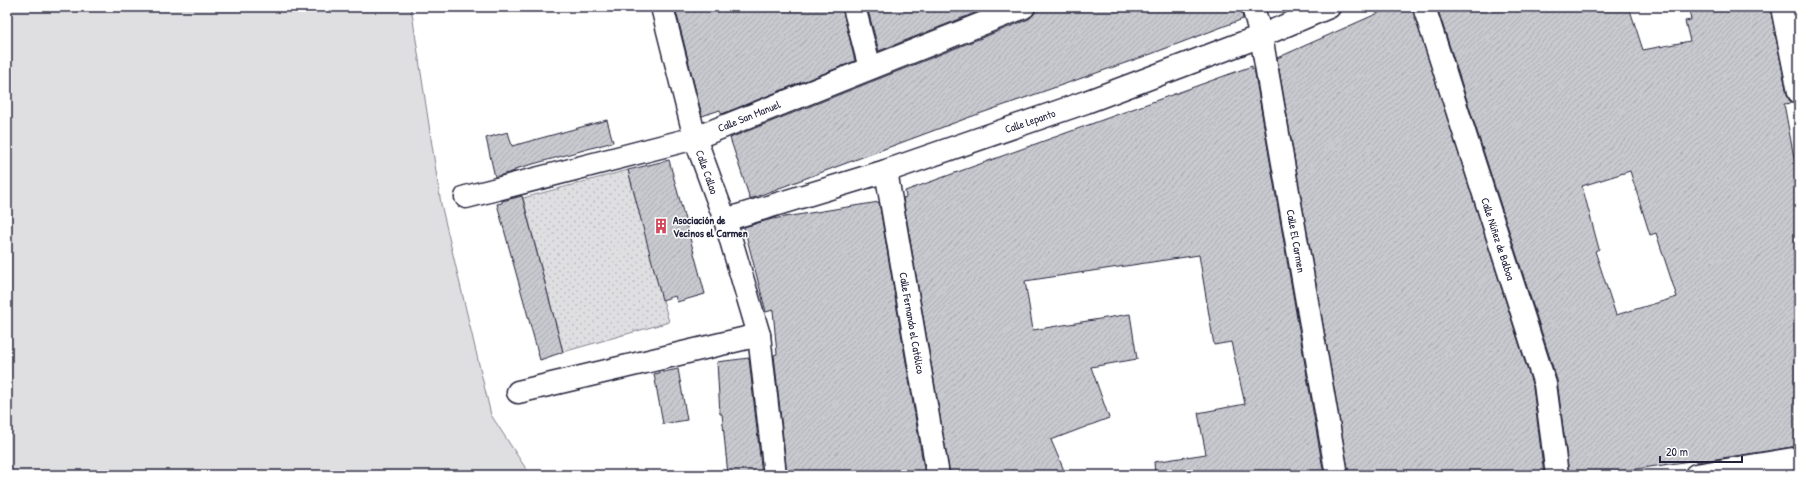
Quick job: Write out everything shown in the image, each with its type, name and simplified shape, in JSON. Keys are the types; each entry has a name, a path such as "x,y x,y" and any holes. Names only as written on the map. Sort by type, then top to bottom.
{"street":[{"name":"Calle Callao","path":"662,7 695,138 724,220 759,335 775,475"},
{"path":"854,7 870,68"},
{"name":"Calle El Carmen","path":"1253,7 1260,36 1337,475"},
{"name":"Calle Lepanto","path":"724,220 886,171 1086,102 1260,36 1329,7"},
{"name":"Calle Núñez de Balboa","path":"1424,7 1545,384 1557,475"},
{"path":"1782,7 1799,92"},
{"name":"Calle San Manuel","path":"466,197 695,138 1016,9"},
{"name":"Calle Fernando el Católico","path":"886,171 938,475"},
{"path":"518,392 759,335"},
{"path":"1696,475 1799,458"}],"shaded area":[{"path":"7,7 411,7 441,204 491,415 530,475 7,475"},
{"path":"628,170 669,322 563,352 523,198"}],"building":[{"path":"675,7 842,7 855,61 722,114 720,110 702,116"},
{"path":"867,7 990,7 879,51"},
{"path":"1036,7 1241,7 1243,19 1151,54 970,117 750,199 730,138 1029,19 1034,14"},
{"path":"1392,7 1412,7 1533,387 1544,475 1349,475 1277,58"},
{"path":"1437,7 1629,7 1643,50 1690,41 1685,21 1691,20 1689,10 1705,7 1770,7 1787,94 1789,100 1794,103 1784,104 1799,184 1799,446 1697,462 1697,460 1596,475 1569,475 1557,380","holes":["1630,171 1650,235 1656,233 1677,297 1616,315 1595,251 1599,249 1582,186"]},
{"path":"1252,66 1252,69 1254,68 1324,475 1155,475 1154,462 1206,454 1198,413 1245,404 1231,342 1214,345 1199,255 1025,281 1033,330 1130,314 1137,359 1091,367 1109,418 1051,440 1066,475 950,475 903,198 906,197 905,191"},
{"path":"607,120 613,142 515,169 515,171 495,177 486,138 508,132 512,146"},
{"name":"Asociación de Vecinos el Carmen","path":"669,160 705,294 677,302 675,296 662,300 628,170"},
{"path":"522,196 563,352 540,360 497,204 502,203 502,201"},
{"path":"879,202 925,475 787,475 774,355 777,354 773,310 766,312 744,227 772,219"},
{"path":"749,358 762,475 728,475 722,414 720,414 717,362"},
{"path":"678,369 687,420 663,424 654,374"},
{"path":"1799,471 1799,475 1773,475"}],"place":[{"name":"Asociación de Vecinos el Carmen","path":"661,226"}]}
